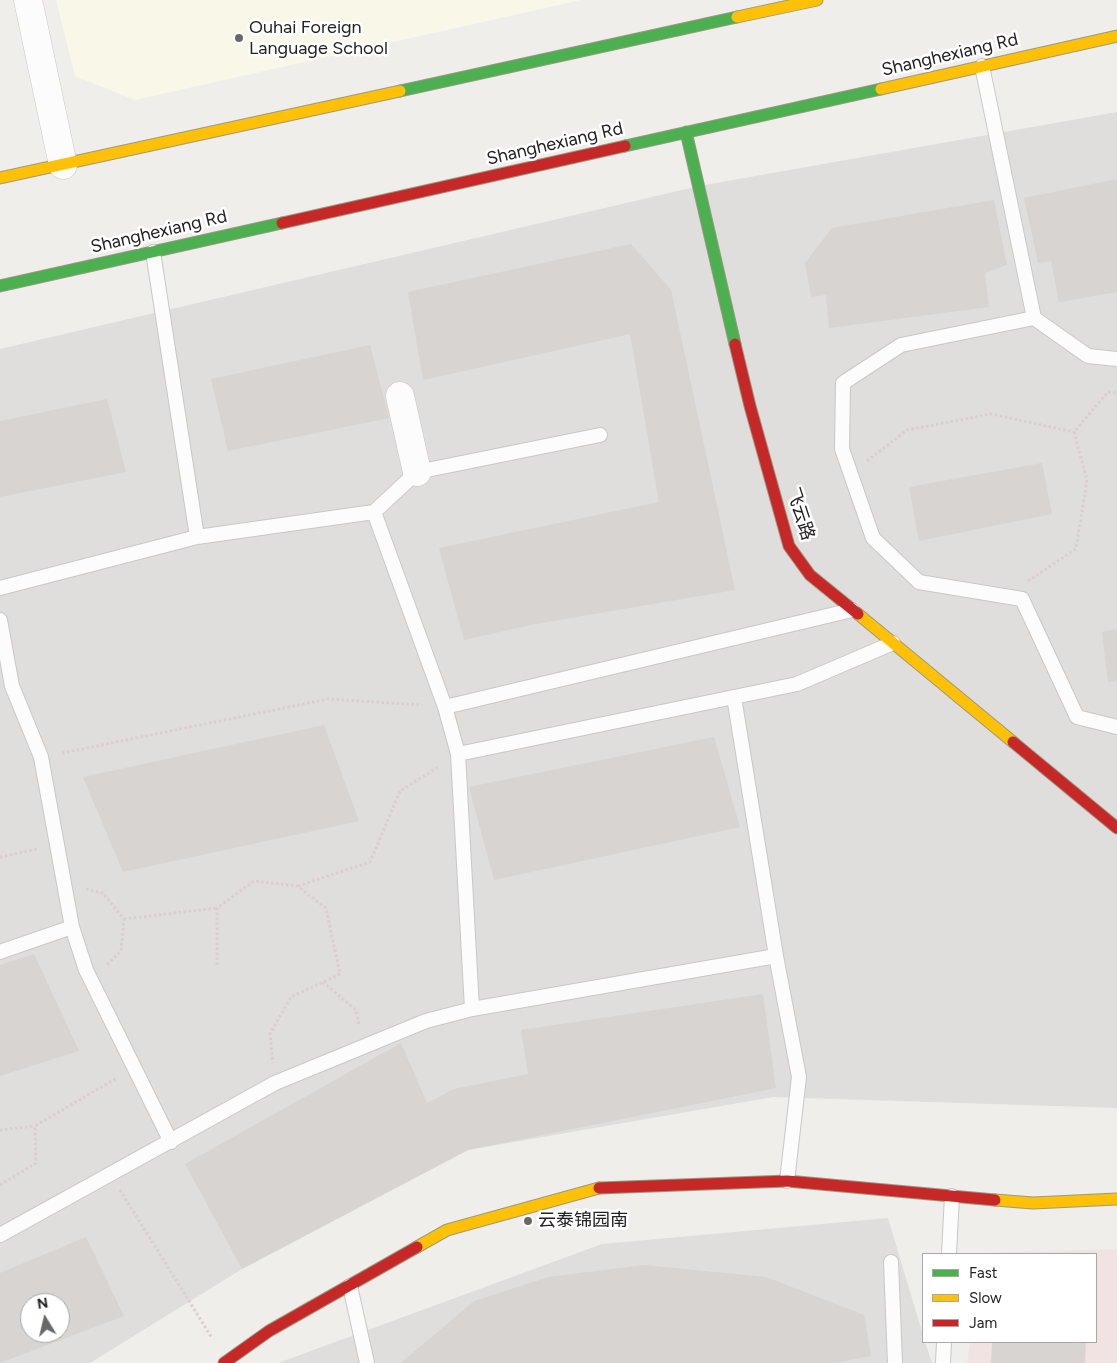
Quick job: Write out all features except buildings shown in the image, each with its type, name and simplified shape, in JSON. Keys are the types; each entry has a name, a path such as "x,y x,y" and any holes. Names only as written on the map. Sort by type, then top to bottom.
{"main road":[{"path":"0,178 817,0"},
{"name":"Shanghexiang Rd","path":"0,286 1117,36"},
{"name":"飞云路","path":"686,132 750,406 789,546 810,574 1117,828"},
{"path":"225,1362 269,1331 447,1230 602,1188 787,1181 1033,1203 1117,1200"}],"street":[{"path":"28,0 63,165"},
{"path":"400,396 417,472"}],"lane":[{"path":"982,66 1034,318 1088,356 1117,358"},
{"path":"153,252 197,538"},
{"path":"1034,318 901,345 843,383 842,449 873,538 919,582 1022,599 1077,717 1117,727"},
{"path":"0,588 197,538 374,512 417,472 600,435"},
{"path":"374,512 445,707 458,754 472,1009"},
{"path":"445,707 852,610"},
{"path":"0,620 6,687 41,757 72,927 92,981 171,1142"},
{"path":"458,754 796,684 893,643"},
{"path":"734,697 776,956 799,1077 787,1181"},
{"path":"0,952 72,927"},
{"path":"0,1235 275,1083 426,1021 472,1009 776,956"},
{"path":"949,1253 952,1196"},
{"path":"890,1262 895,1363"},
{"path":"350,1286 367,1363"},
{"path":"943,1363 944,1343"}],"path":[{"path":"1074,432 1108,392 1117,393"},
{"path":"851,474 907,430 990,414 1074,432"},
{"path":"1004,596 1076,548 1087,480 1074,432"},
{"path":"41,757 328,699 445,707"},
{"path":"124,919 217,908 254,881 297,886 370,862 400,791 458,754"},
{"path":"1,856 57,845"},
{"path":"64,884 103,893 124,919 121,951 92,981"},
{"path":"275,1083 270,1034 291,997 340,974 326,908 297,886"},
{"path":"217,908 217,965"},
{"path":"323,982 356,1010 363,1047"},
{"path":"0,1130 35,1126 134,1068"},
{"path":"0,1185 36,1163 35,1126"},
{"path":"111,1175 225,1362"}],"shaded area":[{"name":"Ouhai Foreign Language School","path":"56,0 581,0 135,100 75,76"},
{"path":"1117,112 1117,1108 773,1097 468,1150 242,1269 90,1363 0,1363 0,349 699,186"},
{"path":"888,1218 922,1332 922,1343 925,1343 932,1363 278,1363 602,1244"},
{"path":"1117,1249 1117,1363 967,1363 970,1343 1097,1343 1097,1253 980,1253"}],"traffic: fast":[{"path":"400,91 737,17"},
{"path":"625,146 881,89"},
{"path":"686,132 735,344"},
{"path":"0,286 282,223"}],"traffic: slow":[{"path":"737,17 817,0"},
{"path":"881,89 1117,36"},
{"path":"0,178 400,91"},
{"path":"858,614 1013,742"},
{"path":"417,1247 447,1230 599,1188"},
{"path":"995,1200 1033,1203 1117,1199"}],"traffic: jam":[{"path":"282,223 625,146"},
{"path":"735,344 750,406 789,546 810,575 858,614"},
{"path":"1013,742 1117,828"},
{"path":"599,1188 787,1181 995,1200"},
{"path":"224,1363 269,1331 417,1247"}],"place":[{"name":"Ouhai Foreign Language School","path":"239,38"},
{"name":"云泰锦园南","path":"528,1221"}]}
